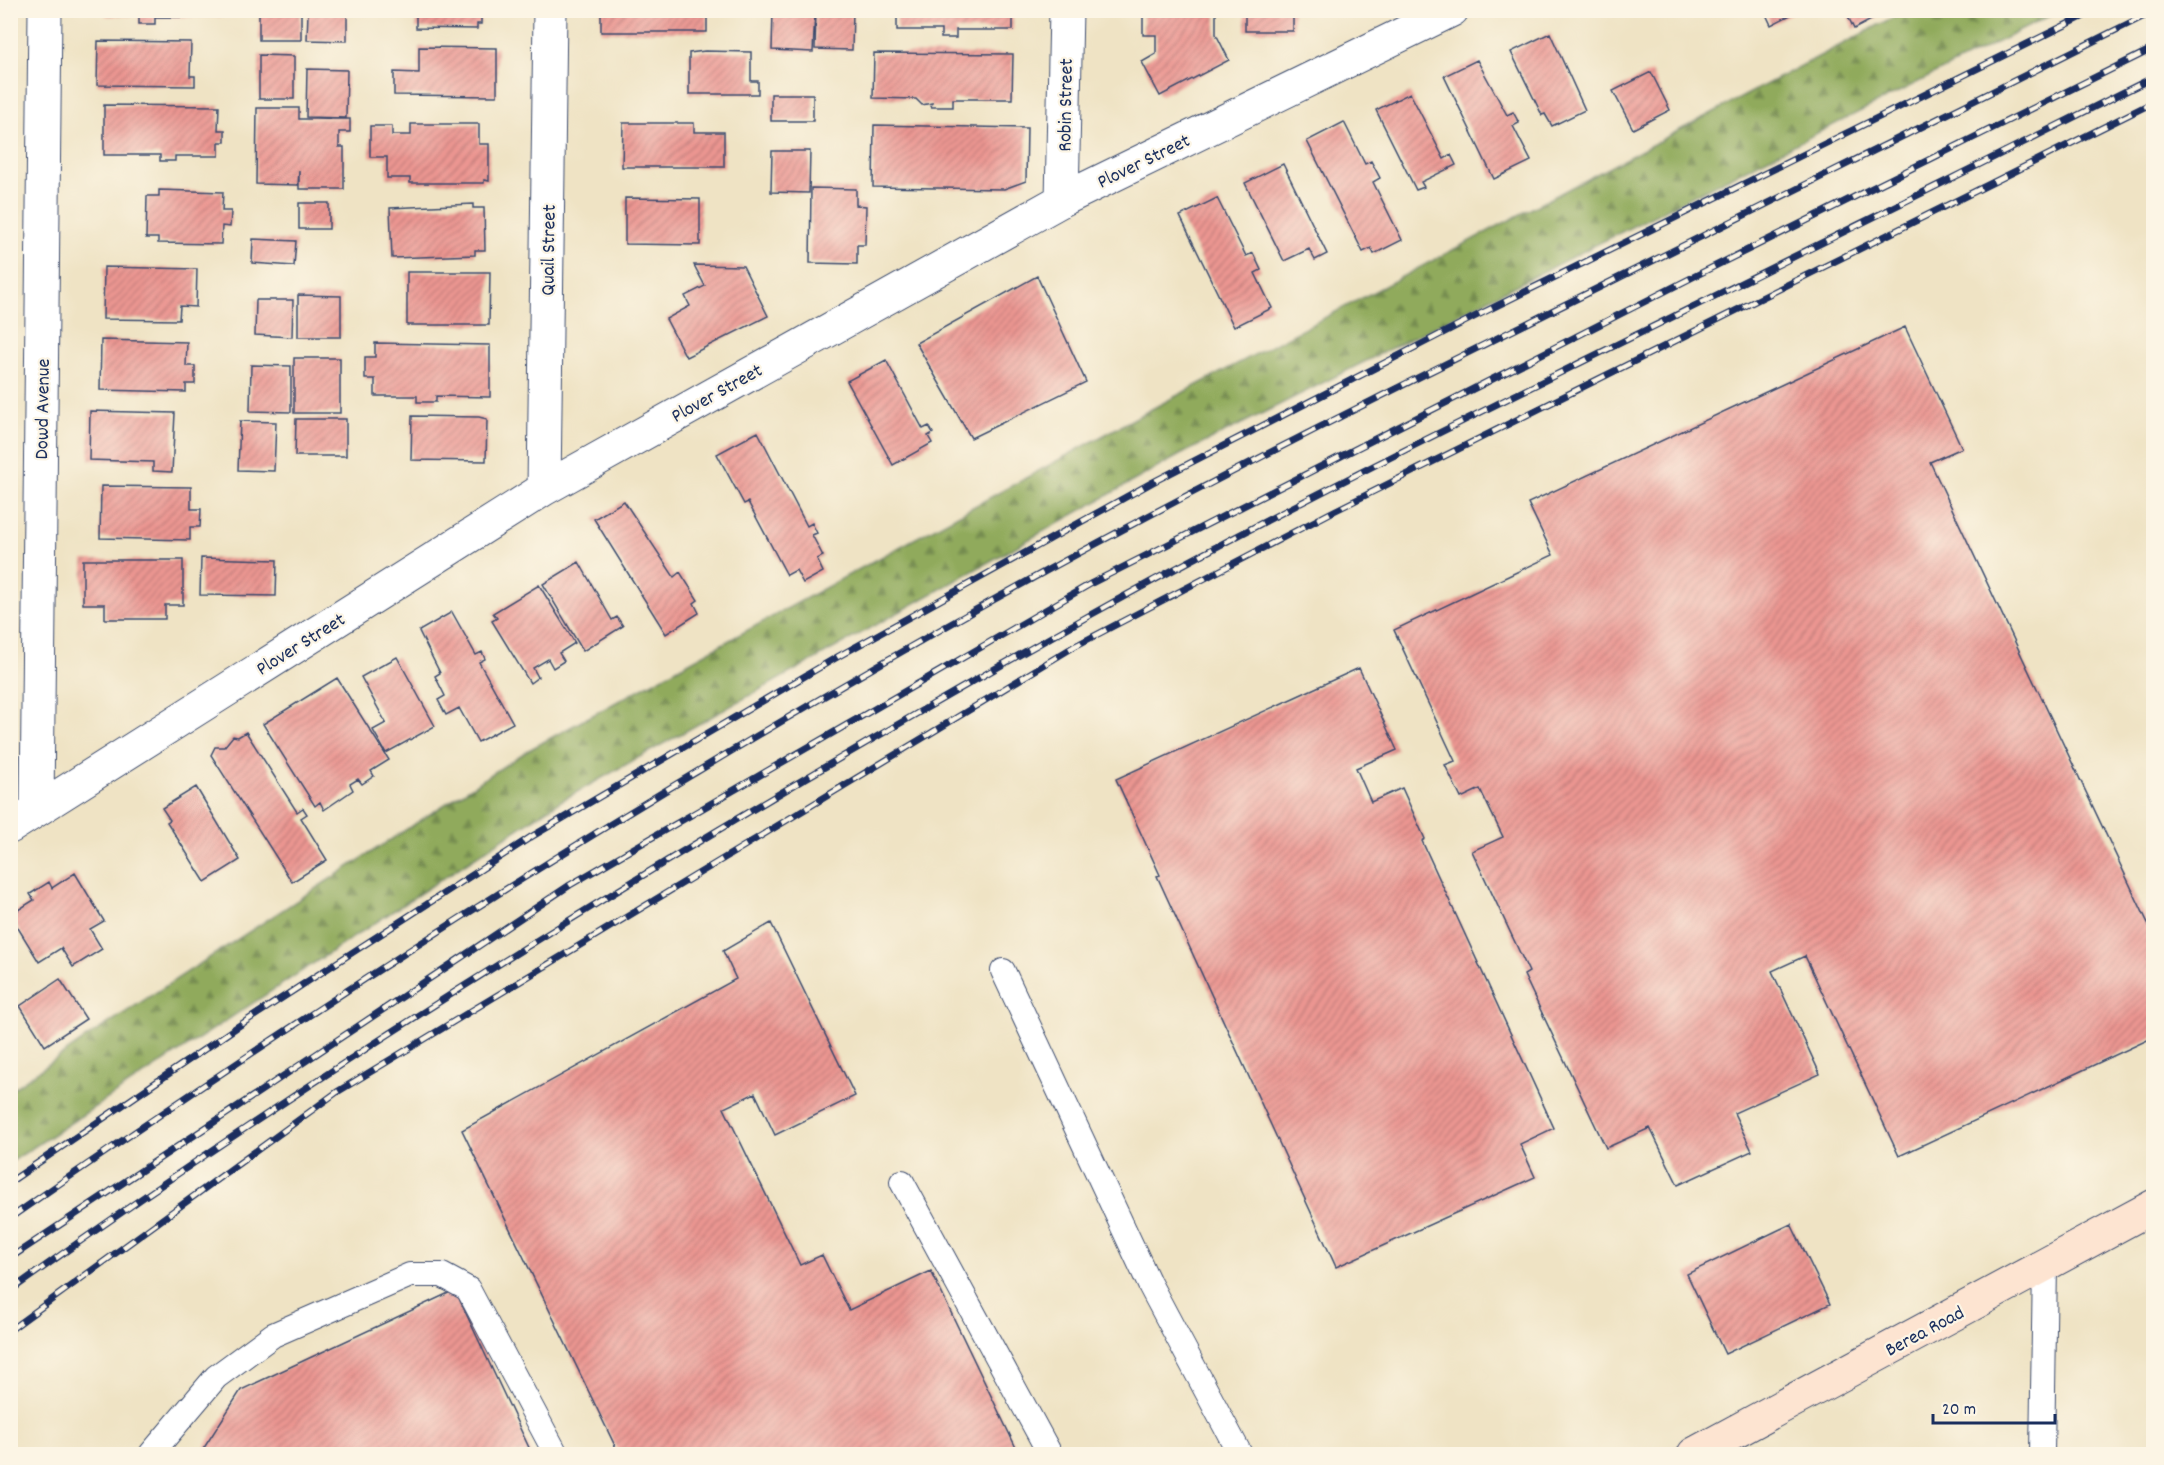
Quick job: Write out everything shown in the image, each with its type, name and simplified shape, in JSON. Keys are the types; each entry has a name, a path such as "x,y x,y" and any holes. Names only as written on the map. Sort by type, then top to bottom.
{"main road":[{"name":"Berea Road","path":"1712,1450 2154,1206"}],"street":[{"name":"Dowd Avenue","path":"37,808 45,10"},
{"name":"Quail Street","path":"544,489 550,10"},
{"name":"Robin Street","path":"1062,200 1066,10"},
{"name":"Plover Street","path":"10,827 544,489 1062,200 1452,10"}],"lane":[{"path":"1003,971 1150,1285 1240,1455"},
{"path":"902,1182 1050,1455"},
{"path":"2042,1455 2046,1265"},
{"path":"151,1455 216,1377 273,1335 410,1275 442,1275 468,1289 556,1455"}],"green space":[{"path":"1905,11 2059,11 1180,455 559,802 11,1162 11,1090 95,1032 527,751 1148,411"}],"building":[{"path":"106,10 222,10 222,17 155,17 155,24 139,24 139,16 106,16"},
{"path":"259,10 301,10 301,40 259,40"},
{"path":"416,10 481,10 481,24 477,24 477,29 416,28"},
{"path":"601,10 707,10 707,32 601,32"},
{"path":"773,10 815,10 813,52 772,50"},
{"path":"816,10 853,10 852,50 815,49"},
{"path":"897,10 1013,10 1013,30 956,30 956,38 941,38 941,30 897,30"},
{"path":"1143,10 1216,10 1216,34 1229,60 1160,96 1142,62 1156,54 1156,35 1143,35"},
{"path":"1245,10 1293,10 1293,31 1245,31"},
{"path":"1764,10 1800,10 1771,25"},
{"path":"1845,10 1874,10 1877,17 1854,29"},
{"path":"308,13 347,14 347,41 307,40"},
{"path":"1550,33 1585,110 1552,126 1545,114 1542,115 1511,52"},
{"path":"98,41 191,42 190,76 195,76 195,86 97,85"},
{"path":"419,47 497,48 497,96 394,95 394,72 419,73"},
{"path":"751,52 751,81 758,81 758,94 689,94 689,53"},
{"path":"874,53 1013,54 1012,99 953,99 953,107 931,107 932,103 922,105 916,99 873,98"},
{"path":"259,55 294,56 294,99 259,99"},
{"path":"1477,60 1507,115 1513,112 1519,123 1513,126 1531,161 1494,179 1444,76"},
{"path":"307,69 347,70 346,118 306,117"},
{"path":"1651,72 1670,110 1633,129 1613,91"},
{"path":"1410,93 1444,159 1451,155 1456,165 1421,182 1424,187 1416,190 1376,110"},
{"path":"771,94 813,94 813,121 771,121"},
{"path":"104,105 219,106 218,130 225,130 225,142 219,142 219,156 175,156 175,161 160,161 160,155 104,155"},
{"path":"257,108 299,108 299,119 350,119 350,132 339,132 339,147 344,147 344,189 299,189 299,170 298,185 256,184"},
{"path":"1344,122 1365,164 1371,161 1380,178 1373,182 1402,240 1374,254 1371,248 1363,252 1307,141"},
{"path":"623,123 694,123 694,132 724,132 724,167 622,167"},
{"path":"411,124 479,124 479,144 489,144 489,181 484,180 484,183 410,183 410,178 387,178 387,157 370,157 370,126 392,126 392,135 411,135"},
{"path":"874,125 1027,128 1026,181 1004,189 873,187"},
{"path":"772,151 810,151 809,193 771,192"},
{"path":"1283,164 1327,254 1315,260 1309,249 1284,261 1245,183"},
{"path":"811,188 856,189 856,205 866,206 865,245 857,245 857,264 810,263"},
{"path":"159,190 223,192 222,211 231,211 230,227 222,226 221,244 158,243 158,238 146,238 147,196 159,196"},
{"path":"625,198 700,199 700,245 625,244"},
{"path":"1217,198 1246,256 1253,253 1261,270 1255,273 1272,308 1234,327 1180,216"},
{"path":"299,203 329,203 329,229 299,229"},
{"path":"473,204 473,208 484,208 485,250 475,250 475,255 392,258 390,208"},
{"path":"253,239 296,241 294,266 252,263"},
{"path":"694,265 743,266 768,316 686,357 666,319 690,306 685,296 705,286"},
{"path":"104,267 197,269 196,307 180,306 179,320 103,319"},
{"path":"407,272 490,272 489,325 407,325"},
{"path":"1037,276 1086,382 971,438 916,343"},
{"path":"298,295 341,296 341,337 298,337"},
{"path":"256,300 293,300 292,337 255,335"},
{"path":"1905,327 1962,448 1930,462 2154,936 2154,1037 1899,1156 1805,956 1772,971 1820,1074 1734,1113 1752,1151 1678,1185 1650,1128 1606,1148 1524,975 1529,972 1472,851 1503,837 1480,789 1461,798 1445,765 1455,761 1394,630 1553,555 1528,503"},
{"path":"101,340 187,342 186,366 195,366 195,384 186,384 186,392 100,390"},
{"path":"375,343 490,345 490,397 436,396 436,402 417,402 417,396 375,396 375,379 365,379 365,357 375,357"},
{"path":"294,358 340,358 340,413 294,413"},
{"path":"886,360 923,429 929,426 933,433 928,436 932,443 893,465 847,381"},
{"path":"251,365 291,366 291,412 250,411"},
{"path":"90,411 175,413 172,472 153,471 153,462 89,460"},
{"path":"412,416 487,419 486,461 411,460"},
{"path":"296,419 346,419 346,456 295,456"},
{"path":"240,421 276,422 274,471 238,470"},
{"path":"758,432 807,526 812,523 817,533 812,535 823,556 817,559 823,572 803,583 796,570 787,575 748,502 744,504 717,454"},
{"path":"101,486 191,487 191,509 201,509 200,527 190,527 190,540 100,538"},
{"path":"624,501 674,577 680,572 698,600 694,603 699,613 666,634 594,519"},
{"path":"201,558 277,560 276,596 200,595"},
{"path":"83,560 183,560 183,605 165,605 165,619 105,619 105,604 83,604"},
{"path":"579,562 612,620 617,617 623,626 583,651 543,584"},
{"path":"539,585 575,643 559,653 564,661 553,668 548,659 533,668 538,677 530,683 492,621 497,618 493,613"},
{"path":"452,612 476,655 482,652 485,659 479,662 513,723 478,742 459,708 446,715 438,700 445,696 435,676 440,673 419,631"},
{"path":"397,657 435,726 386,753 373,730 386,723 361,677"},
{"path":"1359,668 1397,750 1356,768 1371,802 1402,788 1425,839 1422,841 1554,1128 1520,1144 1535,1177 1336,1267 1157,876 1160,875 1116,779"},
{"path":"337,678 389,760 371,771 374,776 362,784 358,779 350,784 353,790 324,810 320,802 315,806 263,724"},
{"path":"246,732 297,812 303,808 307,814 301,818 327,860 292,882 211,755 215,747 224,747 233,736 238,737"},
{"path":"196,787 240,860 205,882 167,822 170,820 162,808"},
{"path":"75,873 104,921 90,929 102,949 73,967 61,948 39,962 10,915 34,900 30,894 49,882 52,888"},
{"path":"771,923 855,1096 775,1135 755,1093 724,1108 800,1265 822,1255 849,1310 931,1271 1019,1454 619,1454 462,1130 736,979 723,951"},
{"path":"60,979 86,1019 45,1046 20,1006"},
{"path":"1791,1224 1830,1304 1725,1354 1687,1274"},
{"path":"455,1290 532,1454 200,1454 241,1390"}],"railway":[{"path":"10,1182 237,1027 531,837 839,656 1153,482 1474,317 2096,10"},
{"path":"10,1218 250,1054 495,896 743,744 995,599 1136,522 1350,412 2154,11"},
{"path":"10,1258 570,885 1092,583 1695,276 2154,48"},
{"path":"10,1291 273,1110 542,937 815,773 1092,614 1360,472 2154,77"},
{"path":"10,1330 337,1092 1075,646 1334,511 2154,102"}]}
